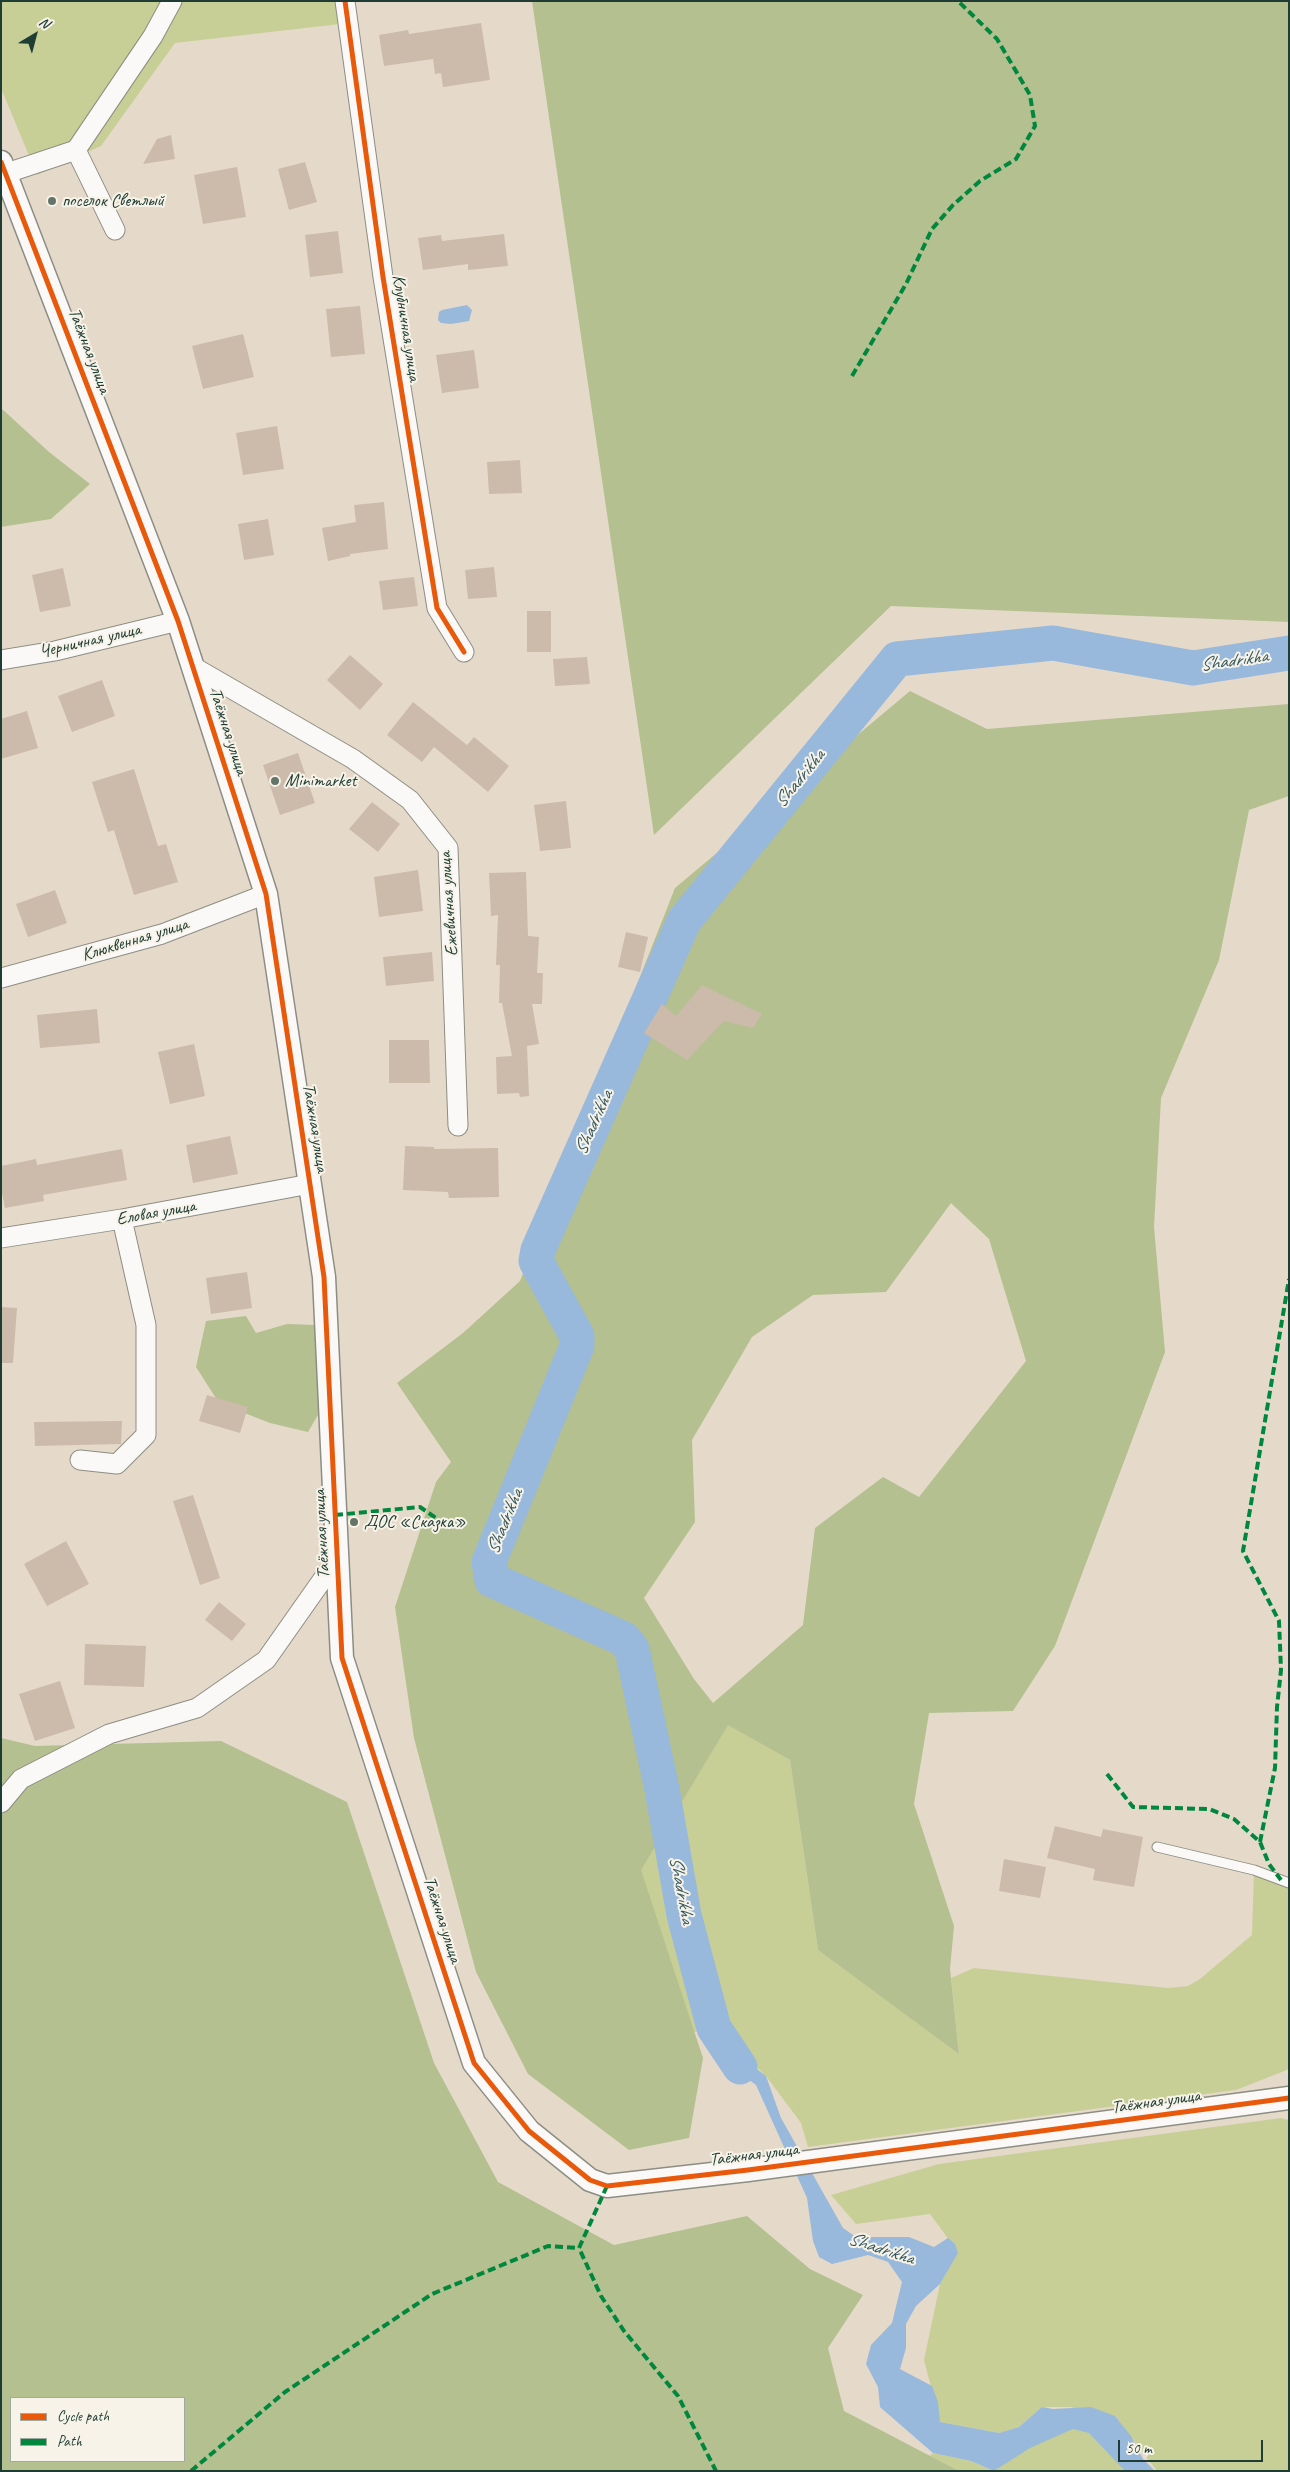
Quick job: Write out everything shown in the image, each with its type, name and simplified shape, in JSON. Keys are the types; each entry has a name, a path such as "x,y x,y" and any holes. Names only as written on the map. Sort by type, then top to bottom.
{"street":[{"path":"3,170 76,150 153,36 172,1"},
{"name":"Клубничная улица","path":"345,1 383,276 437,608 464,652"},
{"path":"76,150 115,230"},
{"name":"Таёжная улица","path":"3,170 178,620 266,894 324,1277 342,1658 474,2062 529,2132 590,2180 607,2186 748,2170 1289,2098"},
{"name":"Черничная улица","path":"1,660 55,650 178,620"},
{"name":"Ежевичная улица","path":"192,666 361,765 410,800 448,848 458,1126"},
{"name":"Клюквенная улица","path":"1,978 162,934 266,894"},
{"name":"Еловая улица","path":"1,1238 122,1219 310,1184"},
{"path":"80,1460 116,1464 146,1435 146,1325 122,1219"},
{"path":"1,1803 21,1779 109,1734 197,1708 266,1660 337,1559"}],"lane":[{"path":"1157,1847 1254,1870 1289,1882"}],"green space":[{"path":"1,1 337,1 340,24 175,43 101,146 37,175 1,88"},
{"path":"532,1 1289,1 1289,622 891,606 654,835"},
{"path":"1,408 49,452 90,484 51,519 1,527"},
{"path":"910,691 987,729 1289,704 1289,796 1249,810 1219,960 1161,1098 1154,1227 1165,1352 1055,1646 1013,1711 929,1713 914,1804 954,1926 950,1969 959,2054 818,1950 790,1760 728,1725 641,1870 703,2058 689,2138 629,2150 528,2074 476,1972 414,1738 395,1607 436,1482 451,1462 397,1383 463,1333 520,1281 675,888","holes":["951,1203 989,1239 1026,1361 919,1497 883,1477 815,1528 803,1625 713,1703 694,1679 644,1598 695,1522 692,1440 752,1337 813,1295 886,1292"]},
{"path":"246,1316 256,1333 287,1324 317,1325 322,1408 308,1432 270,1423 219,1403 196,1367 206,1321"},
{"path":"728,1724 790,1760 818,1950 959,2053 951,1978 974,1968 1168,1988 1188,1986 1200,1979 1252,1935 1254,1870 1289,1883 1289,2067 1287,2070 1236,2090 808,2147 801,2123 766,2076 714,2028 694,2032 640,1870"},
{"path":"1,1738 35,1746 221,1741 347,1802 434,2063 498,2182 614,2245 747,2216 810,2269 863,2295 828,2348 844,2411 959,2471 1,2471"},
{"path":"1281,2118 1289,2120 1289,2471 1157,2471 1115,2416 1070,2407 1042,2407 1019,2427 999,2433 940,2422 924,2360 940,2284 958,2252 930,2214 856,2224 831,2195 939,2164"},
{"path":"1073,2429 1089,2429 1134,2471 994,2471 1034,2443"},
{"path":"933,2453 971,2461 994,2471 959,2471 930,2456"}],"water":[{"path":"467,305 472,310 469,321 451,324 441,323 438,320 439,312 442,310"},
{"path":"714,2028 750,2064 766,2076 781,2118 843,2228 856,2237 909,2237 934,2247 948,2238 955,2244 958,2253 940,2284 916,2306 906,2324 906,2348 900,2369 932,2386 938,2402 940,2422 999,2433 1019,2427 1042,2407 1053,2409 1091,2407 1115,2416 1131,2436 1143,2459 1155,2471 1125,2471 1089,2433 1073,2429 1030,2448 994,2471 971,2461 933,2453 880,2407 878,2387 866,2364 871,2345 892,2323 902,2282 888,2262 868,2255 832,2264 819,2257 813,2241 807,2198 756,2085 730,2065"}],"building":[{"path":"481,23 490,80 443,87 441,73 435,74 433,59 384,66 379,35 408,30 409,34"},
{"path":"171,135 175,159 143,164 157,139"},
{"path":"305,162 317,202 289,210 278,169"},
{"path":"237,167 246,217 203,224 194,175"},
{"path":"338,231 343,273 310,277 305,235"},
{"path":"504,234 508,266 468,270 468,264 423,270 418,238 441,235 442,241"},
{"path":"360,306 365,354 331,357 326,309"},
{"path":"243,334 254,377 203,389 192,346"},
{"path":"474,350 479,388 442,393 436,355"},
{"path":"277,426 284,469 243,475 236,433"},
{"path":"520,460 522,493 489,494 487,462"},
{"path":"384,502 388,549 350,554 350,556 328,561 322,528 356,522 354,505"},
{"path":"268,519 274,555 244,560 238,524"},
{"path":"494,567 497,597 468,599 465,570"},
{"path":"63,568 71,606 40,612 32,575"},
{"path":"414,577 418,606 383,610 379,581"},
{"path":"527,611 551,611 551,652 527,652"},
{"path":"350,655 383,684 360,710 327,680"},
{"path":"587,657 590,684 555,686 553,659"},
{"path":"102,680 115,716 72,732 58,696"},
{"path":"413,702 467,745 474,737 509,766 488,792 434,747 422,762 387,735"},
{"path":"27,711 38,748 1,759 1,719"},
{"path":"298,753 315,803 280,815 263,765"},
{"path":"134,769 158,846 166,844 178,882 134,895 114,830 108,832 92,782"},
{"path":"566,801 571,848 540,851 534,805"},
{"path":"372,802 400,824 378,852 349,829"},
{"path":"418,870 423,911 379,917 374,877"},
{"path":"526,872 528,936 539,937 537,973 543,973 542,1004 532,1004 539,1044 527,1046 529,1096 520,1097 519,1093 497,1094 496,1057 512,1056 502,1003 499,1003 500,965 496,965 498,915 491,916 489,873"},
{"path":"55,890 67,923 28,937 16,904"},
{"path":"626,932 648,937 640,972 618,967"},
{"path":"432,952 434,981 386,986 383,957"},
{"path":"702,985 762,1014 753,1028 724,1021 687,1060 644,1033 662,1004 676,1016"},
{"path":"97,1009 100,1043 40,1048 37,1015"},
{"path":"389,1040 429,1040 430,1083 389,1083"},
{"path":"194,1044 205,1096 170,1104 158,1052"},
{"path":"230,1136 238,1174 193,1183 186,1145"},
{"path":"405,1146 434,1147 434,1149 498,1148 499,1197 449,1198 448,1192 403,1190"},
{"path":"122,1149 127,1180 43,1195 44,1201 5,1208 1,1188 1,1166 36,1159 37,1165"},
{"path":"247,1272 252,1308 211,1314 206,1278"},
{"path":"1,1307 17,1308 13,1363 1,1363"},
{"path":"207,1395 248,1407 240,1433 199,1421"},
{"path":"122,1421 121,1444 35,1446 34,1422"},
{"path":"193,1495 220,1578 200,1585 173,1501"},
{"path":"66,1541 89,1584 47,1606 24,1564"},
{"path":"219,1602 246,1624 232,1641 205,1620"},
{"path":"85,1644 146,1646 144,1687 84,1685"},
{"path":"60,1681 75,1728 35,1741 19,1694"},
{"path":"1055,1826 1101,1837 1103,1829 1143,1837 1134,1887 1093,1880 1095,1869 1047,1858"},
{"path":"1004,1859 1046,1867 1040,1898 999,1891"}],"waterway":[{"name":"Shadrikha","path":"740,2067 714,2028 684,1915 662,1789 632,1649 624,1639 492,1580 489,1562 577,1346 577,1336 536,1261 538,1250 684,921 897,659 1053,643 1193,668 1289,653"}],"marked path":[{"path":"852,376 906,284 932,229 953,205 980,181 1016,159 1035,126 1030,95 997,39 958,1"},
{"path":"1260,1842 1275,1768 1277,1707 1281,1670 1279,1621 1243,1551 1289,1279"},
{"path":"335,1515 420,1507 436,1518"},
{"path":"1107,1774 1133,1807 1209,1809 1234,1819 1260,1842 1269,1864 1281,1880"},
{"path":"607,2186 579,2248 601,2296 624,2331 678,2396 716,2471"},
{"path":"191,2471 285,2392 432,2294 548,2246 579,2248"}],"cycle path":[{"path":"345,1 383,277 437,608 464,652"},
{"path":"1,162 178,621 266,894 324,1277 342,1658 474,2063 529,2131 590,2180 607,2186 748,2170 1289,2098"}],"place":[{"name":"поселок Светлый","path":"52,201"},
{"name":"Minimarket","path":"275,781"},
{"name":"ДОС «Сказка»","path":"354,1522"}]}
